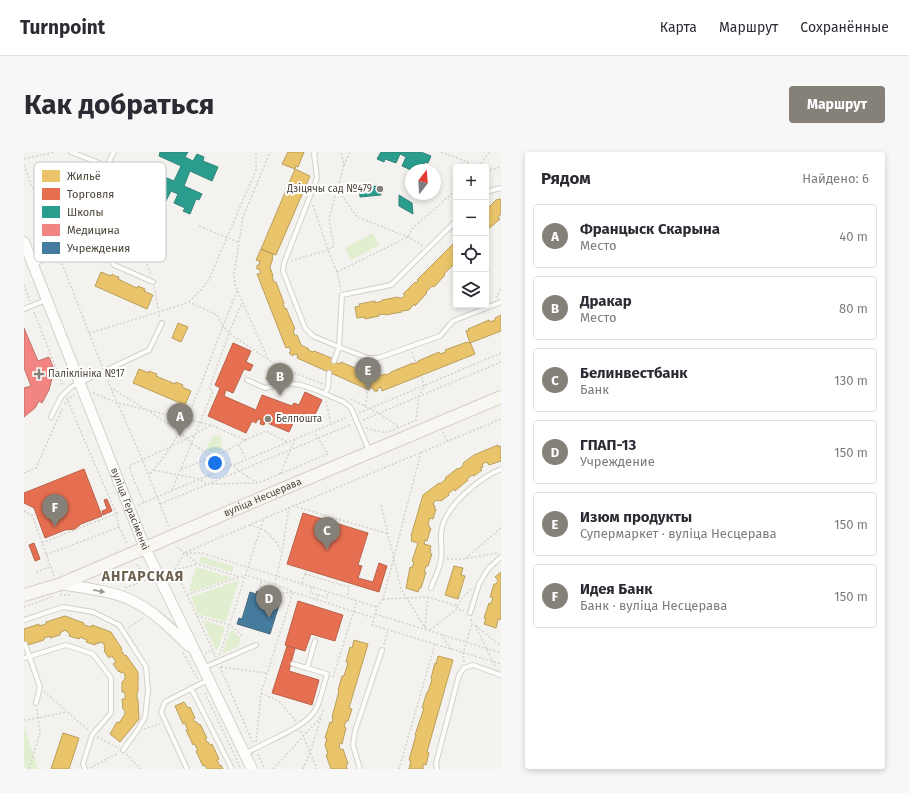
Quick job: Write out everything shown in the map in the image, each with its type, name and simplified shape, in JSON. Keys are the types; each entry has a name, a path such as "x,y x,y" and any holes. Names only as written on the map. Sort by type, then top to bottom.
{"main road":[{"name":"вуліца Несцерава","path":"24,595 58,585 501,397"}],"street":[{"name":"вуліца Герасіменкі","path":"24,242 145,548 203,668 204,682 252,769"},
{"path":"58,585 116,595 133,601 152,612 194,650"}],"lane":[{"path":"71,152 96,162"},
{"path":"110,162 114,152"},
{"path":"315,152 317,178 284,263 283,272 305,328 313,336 368,358 378,358 410,348 440,336 453,321 501,302"},
{"path":"489,190 501,188"},
{"path":"334,361 339,347 342,295 391,285 453,224"},
{"path":"34,265 38,262"},
{"path":"112,262 114,265 153,282"},
{"path":"24,309 47,300"},
{"path":"51,417 65,391 80,382 149,350 162,323"},
{"path":"325,393 328,387 329,373"},
{"path":"247,380 265,388 286,383 301,385 325,393 344,402 351,408 370,453"},
{"path":"431,588 441,559 442,528 450,510 474,486 501,469"},
{"path":"470,613 479,584 488,569 501,557"},
{"path":"24,620 63,607 93,612 119,625 146,667 148,690 145,717 123,750"},
{"path":"307,668 315,641"},
{"path":"25,644 40,687 36,704"},
{"path":"24,658 66,645 93,654 111,678 111,713 92,734 83,764 85,769"},
{"path":"203,668 217,659 256,645"},
{"path":"360,769 353,745 355,732 382,650"},
{"path":"245,754 300,726 311,717 317,707 327,674 293,664"},
{"path":"437,769 436,763 458,675 464,668 473,665 500,675"},
{"path":"186,769 161,712 165,702 204,682"},
{"path":"191,688 232,769"}],"path":[{"path":"24,159 55,152"},
{"path":"89,333 189,302 202,290 209,279 256,170 256,152"},
{"path":"268,361 234,285 234,274 243,218 270,152"},
{"path":"341,152 344,165"},
{"path":"284,263 328,250 333,247 334,241 329,218 344,165 350,152"},
{"path":"441,152 468,162 469,164"},
{"path":"481,164 489,152"},
{"path":"24,165 34,192"},
{"path":"489,169 501,167"},
{"path":"337,188 357,217 408,237 428,249"},
{"path":"337,272 408,237 412,229 453,193"},
{"path":"310,197 337,272 342,295"},
{"path":"199,226 239,242"},
{"path":"61,262 103,371 149,475 169,526"},
{"path":"102,262 114,265"},
{"path":"146,262 153,282 162,323"},
{"path":"24,285 68,400 116,513 119,527 126,543"},
{"path":"149,475 171,446 186,420 237,291"},
{"path":"189,302 217,315 229,333 268,361 291,373 328,387"},
{"path":"172,490 213,391 209,389 242,302"},
{"path":"410,348 416,363"},
{"path":"138,505 501,354"},
{"path":"160,504 501,362"},
{"path":"357,422 363,427 382,432 399,428 416,420 419,396 424,386 421,375"},
{"path":"112,389 180,432 191,443 213,457 233,465 239,471 258,483"},
{"path":"364,406 368,390"},
{"path":"92,392 118,403 211,425 245,440"},
{"path":"325,393 331,424"},
{"path":"24,473 36,468 64,406 68,400 75,395"},
{"path":"349,399 394,423 399,428"},
{"path":"217,659 176,569 184,553 501,418"},
{"path":"144,502 133,478 130,466 187,439 211,425"},
{"path":"180,470 213,457 266,431 287,443"},
{"path":"154,470 199,479 207,484 258,483 328,454 314,431"},
{"path":"280,474 295,439"},
{"path":"239,445 246,459"},
{"path":"421,452 383,599 375,614 372,625 501,664"},
{"path":"381,505 401,589 426,628"},
{"path":"293,506 389,534"},
{"path":"274,584 282,552 289,508"},
{"path":"24,511 32,515 50,567 58,585 74,595"},
{"path":"42,543 120,512"},
{"path":"217,659 230,625 264,518"},
{"path":"249,525 261,528 273,537 282,552"},
{"path":"46,555 119,527"},
{"path":"464,559 501,528"},
{"path":"177,546 198,564 240,577"},
{"path":"441,559 464,559 501,552"},
{"path":"184,553 202,553 378,607"},
{"path":"116,595 125,588 147,580 136,563"},
{"path":"163,573 198,564"},
{"path":"36,572 50,567"},
{"path":"302,583 306,570"},
{"path":"305,574 349,588 346,597"},
{"path":"187,595 246,575 374,618"},
{"path":"262,580 260,586 282,593 293,592"},
{"path":"430,630 457,607 467,592 479,584"},
{"path":"312,586 310,592 327,598 328,592"},
{"path":"255,748 261,693 293,592"},
{"path":"317,600 318,595"},
{"path":"383,599 428,597 470,613 472,624 463,653 464,668"},
{"path":"426,628 428,597"},
{"path":"375,614 426,628 440,634 501,653"},
{"path":"123,631 145,616"},
{"path":"197,616 230,625 243,637"},
{"path":"472,624 501,646"},
{"path":"475,625 500,675"},
{"path":"382,650 388,630"},
{"path":"440,634 451,649"},
{"path":"399,769 436,644"},
{"path":"180,647 204,682 241,769"},
{"path":"265,769 220,667 267,674"},
{"path":"40,687 92,734"},
{"path":"261,693 279,701 300,726 317,769"},
{"path":"29,769 40,733 36,704"},
{"path":"24,720 67,712"},
{"path":"303,769 310,753 321,717"},
{"path":"137,731 166,723"},
{"path":"88,769 123,750"}],"green space":[{"path":"373,233 379,245 351,260 345,248"},
{"path":"213,435 221,436 222,450 211,453 206,449"},
{"path":"201,556 234,567 232,572 199,562"},
{"path":"196,567 233,578 191,592 189,590"},
{"path":"239,580 226,622 198,614 191,597"},
{"path":"202,620 225,627 219,647 216,650"},
{"path":"231,629 240,638 239,646 222,654"},
{"path":"24,726 38,769 24,769"}],"building: Жильё":[{"path":"288,152 304,152 298,167 296,166 295,169 282,164"},
{"path":"295,169 310,176 276,255 261,249"},
{"path":"501,199 501,213 498,218 500,219 489,228 489,207 496,200"},
{"path":"453,244 453,265 434,287 432,286 426,292 427,293 415,306 414,304 409,310 401,311 402,312 378,315 379,316 365,319 365,317 357,318 355,307 360,306 359,304 375,301 375,303 398,297 402,298 405,295 403,294 415,282 416,283 418,281 417,280"},
{"path":"261,249 273,254 270,267 272,277 274,282 276,282 285,309 286,308 295,329 293,330 295,336 297,335 301,345 309,349 308,350 336,360 335,362 340,364 341,362 362,371 361,373 366,375 367,373 377,377 391,373 439,352 440,354 446,352 445,350 467,342 470,342 475,354 382,391 381,387 377,389 378,391 374,391 374,389 370,387 369,390 297,358 298,355 294,354 293,356 289,353 291,351 289,347 286,348 257,274 261,273 259,269 257,269 257,265 259,265 260,261 256,260"},
{"path":"101,272 119,277 118,279 137,288 138,286 145,289 144,291 153,295 147,309 95,286"},
{"path":"501,315 501,331 470,343 466,331 469,330 468,329 489,320 490,322 495,320 495,318"},
{"path":"178,323 188,327 181,342 172,338"},
{"path":"272,367 279,370 273,382 266,379"},
{"path":"139,369 157,374 156,376 175,384 176,382 183,385 182,387 191,391 185,405 133,383"},
{"path":"498,445 498,447 501,446 501,461 489,465 487,462 484,463 482,465 483,467 480,468 482,470 474,476 472,475 455,491 454,489 441,501 437,500 434,502 434,509 436,509 433,519 430,518 428,524 429,528 431,528 427,541 425,540 424,544 431,546 430,553 432,554 428,566 426,566 424,572 426,572 421,588 420,587 418,592 406,588 410,567 412,568 414,562 412,561 418,543 411,541 411,536 423,495 439,483 440,484 446,479 445,478 458,468 459,469 464,464 463,463 474,455"},
{"path":"454,566 463,568 461,575 465,576 458,599 445,595"},
{"path":"501,572 501,617 500,620 498,619 496,628 484,624 486,619 484,618 489,603 491,604 493,597 490,597 494,584 496,584 498,580 495,577"},
{"path":"65,616 84,623 84,625 91,627 92,625 111,632 125,656 126,655 138,672 137,699 139,719 120,742 110,734 117,722 119,723 125,714 122,699 125,699 125,692 122,692 122,682 125,679 125,675 123,672 119,672 113,664 116,662 112,656 109,658 104,651 105,646 103,643 99,642 95,645 86,642 87,640 80,637 79,639 69,636 70,634 65,630 60,633 60,635 50,638 50,636 44,638 44,640 24,645 24,629 39,624 39,626 46,624 46,622"},
{"path":"354,640 368,644 349,708 352,709 348,721 346,721 344,727 346,728 342,744 340,743 339,746 341,750 343,749 348,764 346,765 347,769 331,769 326,755 328,754 325,745 327,739 325,738 330,722 332,723 338,690 348,663 346,662 350,647 352,648"},
{"path":"438,656 453,660 427,752 429,753 426,765 423,764 423,769 409,769 411,761 409,760 415,735"},
{"path":"184,702 188,708 190,707 195,718 193,719 195,722 197,722 198,725 200,724 207,738 205,739 207,742 210,745 212,744 219,759 217,760 223,769 207,769 205,765 203,766 196,751 198,750 195,744 193,745 186,730 188,730 185,723 183,724 175,706"},
{"path":"63,733 79,738 69,769 51,769"}],"building: Торговля":[{"path":"233,343 251,351 246,362 253,365 250,371 244,369 233,393 226,390 224,396 256,410 262,395 292,406 294,403 299,405 305,392 322,400 311,423 302,419 300,423 294,421 289,432 265,422 264,425 260,424 261,420 258,419 256,423 252,421 246,433 208,416 220,388 215,385"},
{"path":"84,469 102,516 81,524 75,529 65,530 45,538 34,508 24,503 24,493"},
{"path":"107,499 112,511 103,515 102,511 107,509 104,500"},
{"path":"303,513 368,533 358,565 362,566 358,578 373,582 379,563 387,566 379,592 287,564"},
{"path":"34,543 40,559 35,561 29,545"},
{"path":"298,601 343,615 335,641 311,634 305,651 285,645"},
{"path":"287,646 295,648 289,671 319,680 312,705 272,693"}],"building: Школы":[{"path":"160,152 188,152 185,157 193,161 197,154 204,157 203,161 218,167 212,181 190,171 184,186 202,194 199,200 196,199 190,214 183,211 185,208 174,203 178,194 171,191 166,201 166,178 174,181 181,166 159,156"},
{"path":"381,152 421,152 431,156 428,163 405,164 405,167 402,166 406,157 400,154 396,163 385,159 384,162 377,159"},
{"path":"380,186 381,195 360,197 359,187"},
{"path":"399,195 412,203 413,214 399,206"}],"building: Медицина":[{"name":"Паліклініка №17","path":"24,328 38,361 49,357 54,369 52,370 49,390 42,403 39,401 35,408 24,417 24,388 31,386 24,368"}],"building: Учреждения":[{"path":"257,591 265,593 264,597 280,602 270,634 237,624 239,618 242,619 250,592 256,594"}],"place":[{"name":"Дзіцячы сад №479","path":"380,189"},
{"name":"Паліклініка №17","path":"39,374"},
{"name":"Изюм продукты","path":"368,390"},
{"name":"Дракар","path":"280,396"},
{"name":"Белпошта","path":"268,419"},
{"name":"Францыск Скарына","path":"180,436"},
{"name":"Идея Банк","path":"55,527"},
{"name":"Белинвестбанк","path":"327,550"},
{"name":"ГПАП-13","path":"269,618"}],"district":[{"name":"АНГАРСКАЯ","path":"143,576"}]}
